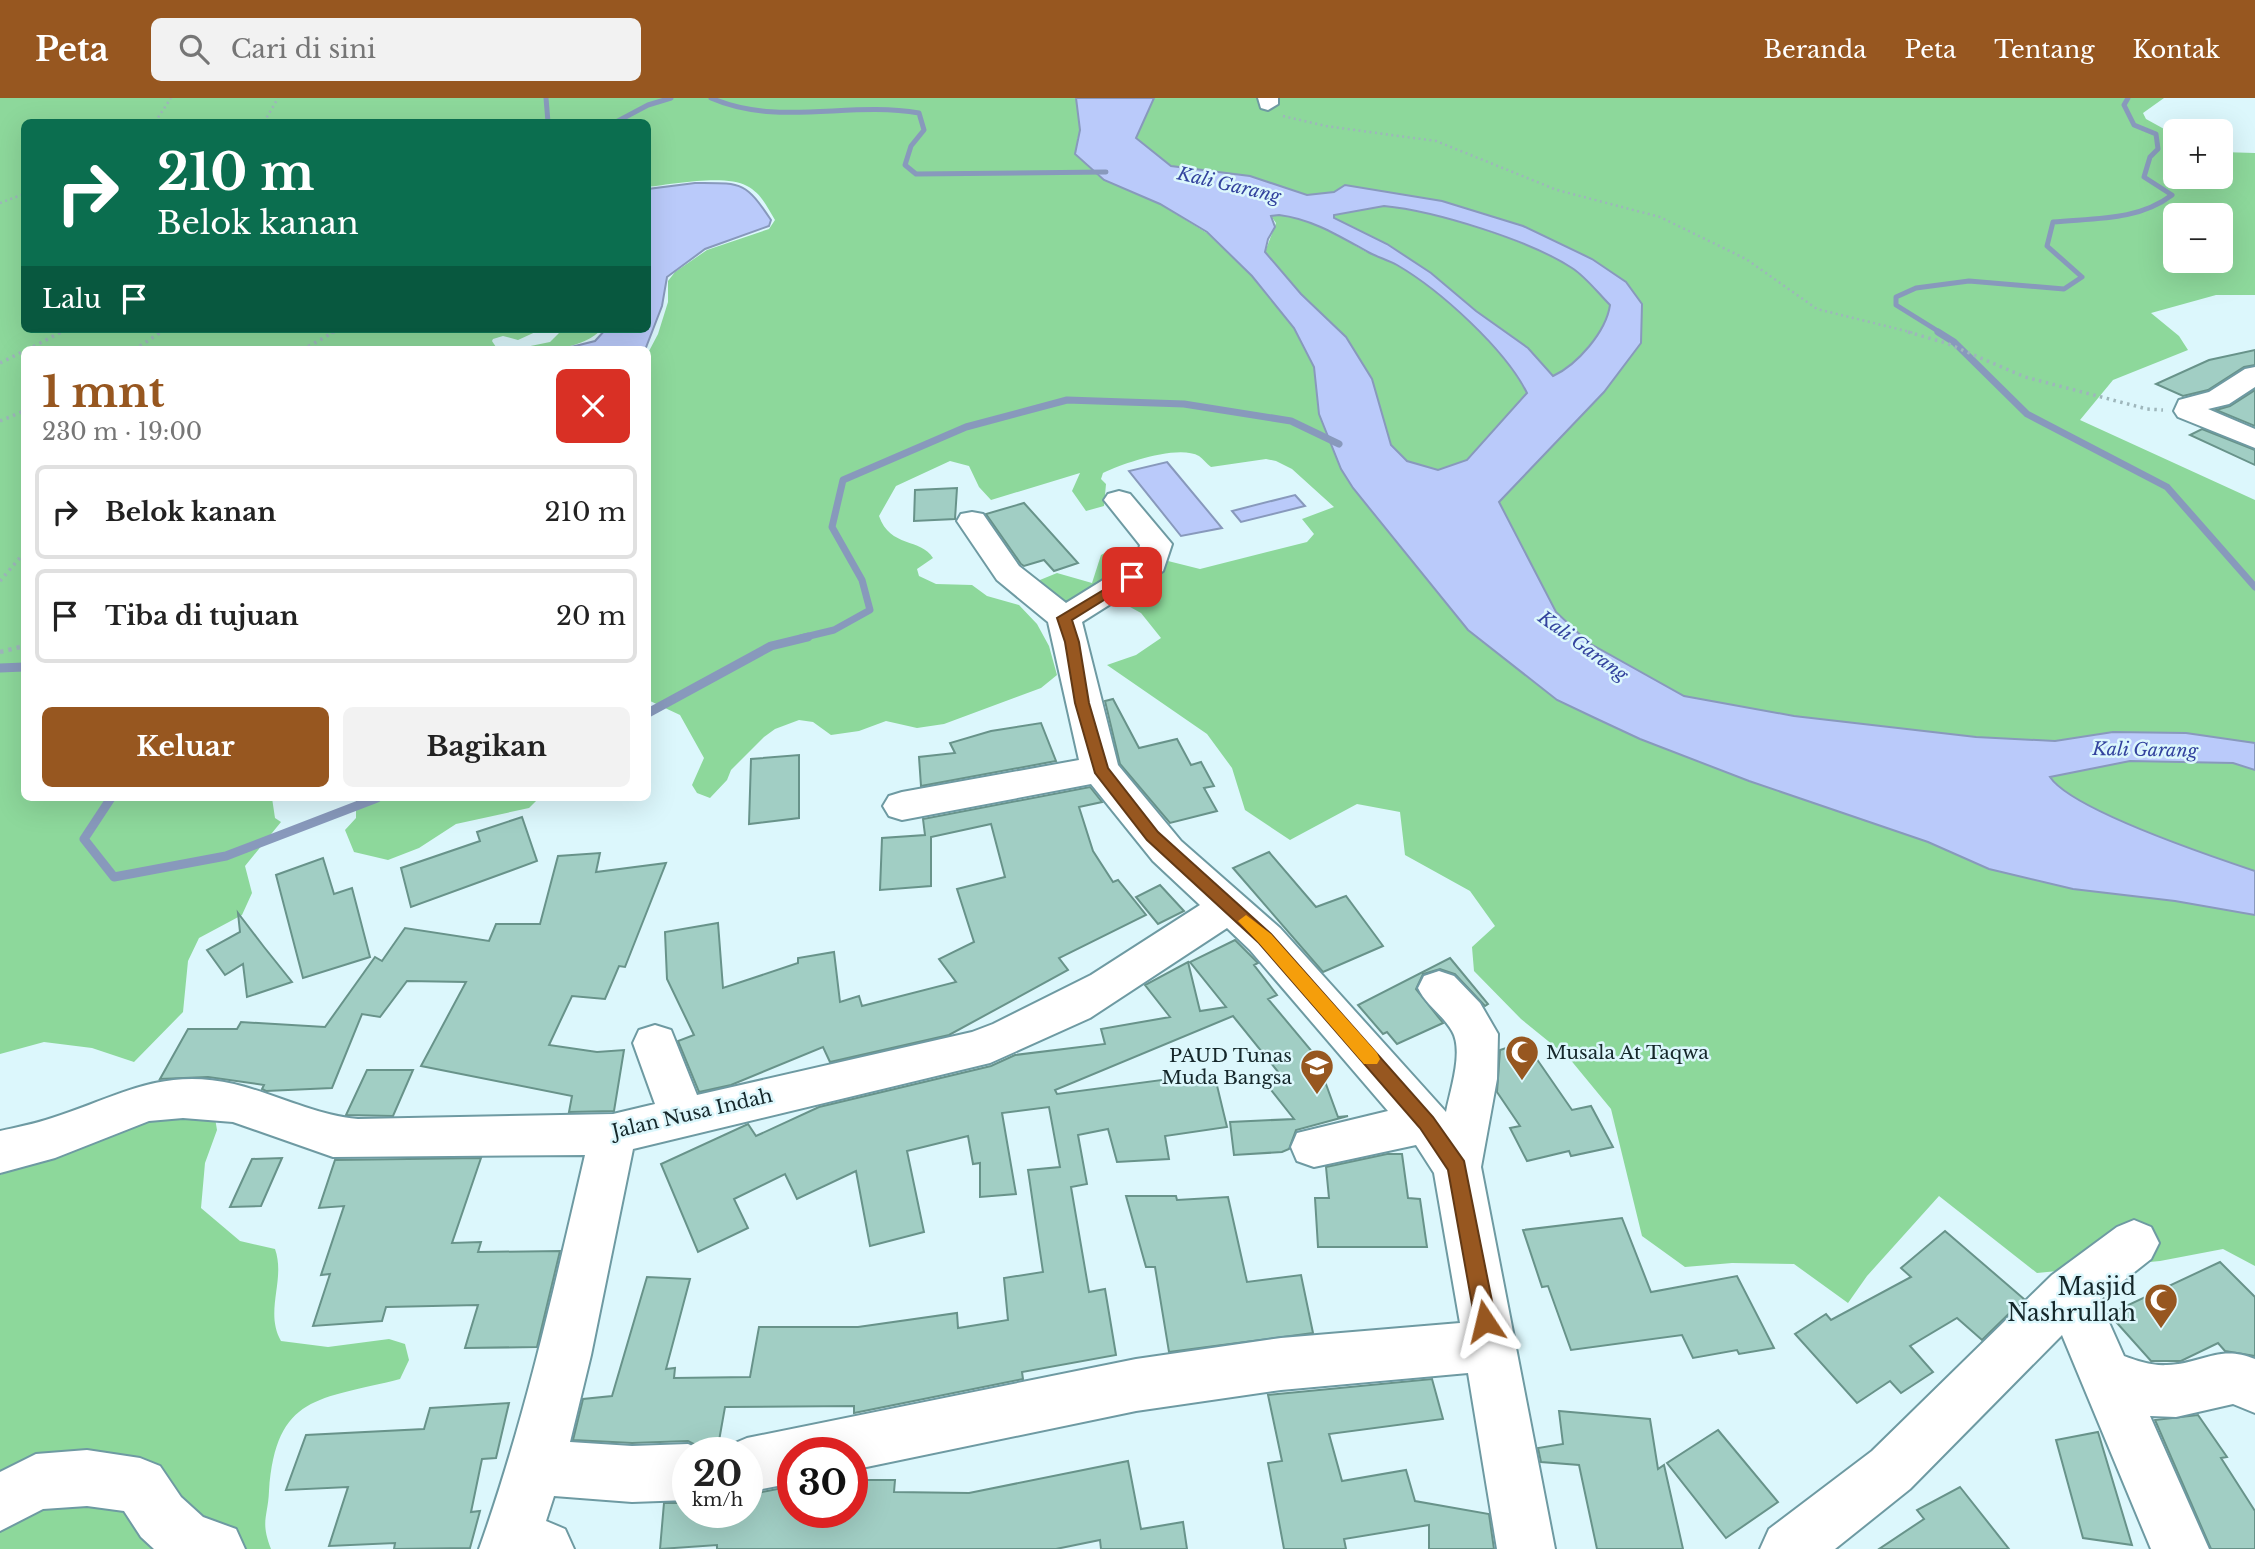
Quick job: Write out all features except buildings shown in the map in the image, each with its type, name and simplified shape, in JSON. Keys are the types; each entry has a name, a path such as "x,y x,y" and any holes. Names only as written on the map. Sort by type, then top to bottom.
{"street":[{"path":"2255,375 2219,398 2189,406 2188,411 2255,439"},
{"path":"1064,618 1152,564 1156,544 1118,500"},
{"path":"972,521 1008,573 1064,618 1072,642 1082,703 1100,769 1167,851 1265,939 1427,1123 1457,1167"},
{"path":"902,806 1100,769"},
{"name":"Jalan Nusa Indah","path":"0,1152 55,1138 147,1102 183,1099 233,1103 333,1137 358,1139 614,1134 974,1050 1007,1039 1081,1003 1229,906"},
{"path":"1439,988 1462,1013 1477,1037 1474,1073 1457,1167 1526,1549"},
{"path":"655,1043 683,1116"},
{"path":"1314,1147 1427,1123"},
{"path":"522,1546 536,1467 565,1355 614,1134"},
{"path":"1790,1549 1891,1470 2070,1292 2134,1243"},
{"path":"2070,1292 2180,1549"},
{"path":"868,1440 1136,1385 1281,1364 1490,1346"},
{"path":"2106,1375 2128,1384 2166,1392 2213,1380 2234,1378 2243,1379 2255,1387"},
{"path":"536,1467 632,1474 672,1473"},
{"path":"0,1503 36,1482 88,1478 140,1486 161,1517 188,1542 216,1549"}],"path":[{"path":"157,119 171,98"},
{"path":"266,119 278,98"},
{"path":"1268,101 1271,112 1295,121 1436,141 1557,190 1660,217 1746,259 1817,309 1946,343 2025,377 2147,409 2188,411"},
{"path":"0,203 21,195"},
{"path":"35,346 59,333"},
{"path":"140,346 159,333"},
{"path":"309,346 332,333"},
{"path":"0,363 21,353"},
{"path":"0,421 21,412"},
{"path":"0,581 21,556"},
{"path":"0,652 21,647"}],"green space":[{"path":"0,98 1076,98 1080,130 1077,141 1104,180 1160,204 1207,233 1252,276 1294,328 1314,367 1319,414 1353,488 1468,630 1557,700 1640,739 1749,781 1928,842 1989,869 2073,889 2175,901 2255,915 2255,1266 2223,1249 2160,1261 2037,1273 1939,1196 1867,1276 1848,1303 1794,1264 1732,1263 1685,1267 1642,1236 1611,1109 1569,1058 1521,1019 1474,971 1472,947 1495,926 1470,891 1405,855 1400,812 1357,804 1290,840 1245,810 1232,768 1207,734 1107,665 1136,655 1161,638 1141,613 1121,602 1067,613 1035,582 1057,573 1092,583 1101,555 1110,550 1145,548 1160,559 1200,569 1307,542 1314,534 1302,519 1334,507 1292,469 1276,461 1266,459 1211,467 1199,456 1190,453 1151,456 1103,473 1101,479 1106,484 1104,506 1086,511 1072,491 1080,473 991,500 979,487 969,466 950,461 896,486 879,516 890,533 928,552 933,558 917,569 919,576 936,584 972,585 987,596 1019,605 1037,624 1049,646 1057,675 1041,688 944,724 917,728 886,721 859,731 831,735 813,722 799,720 775,729 764,737 731,770 727,780 710,798 697,793 692,785 704,758 680,715 651,701 651,347 668,302 668,281 675,272 707,250 769,229 775,220 757,193 738,182 699,181 651,187 651,119 21,119 21,333 533,333 518,340 503,336 493,339 495,346 21,346 21,801 272,801 275,818 281,822 245,866 252,893 242,915 199,938 188,961 183,1012 134,1062 92,1048 44,1042 0,1054"},
{"path":"1154,98 2164,98 2143,113 2146,119 2163,128 2163,189 2233,189 2233,152 2255,153 2255,295 2216,295 2151,313 2179,336 2188,350 2113,380 2080,420 2255,500 2255,743 2186,733 2113,732 2055,741 1976,737 1794,716 1684,696 1589,643 1556,612 1499,502 1604,392 1641,343 1592,259 1523,226 1442,201 1345,185 1334,192 1307,195 1250,176 1171,166 1135,138"},
{"path":"1384,205 1481,229 1532,247 1572,268 1610,305 1597,337 1581,356 1553,376 1528,348 1476,311 1431,273 1387,244 1334,219 1334,215"},
{"path":"1279,215 1322,228 1416,277 1453,305 1502,356 1527,393 1467,460 1438,470 1407,461 1391,445 1372,379 1346,337 1301,294 1265,252 1276,223 1271,216"},
{"path":"559,333 598,333 571,346 530,346 550,342"},
{"path":"2130,761 2233,763 2255,770 2255,871 2145,832 2114,818 2064,790 2050,777"},
{"path":"356,801 536,801 529,808 456,824 419,848 388,860 354,852 345,830 356,818"},
{"path":"148,1115 215,1118 217,1130 205,1163 201,1208 240,1241 275,1249 278,1272 274,1318 281,1341 328,1347 389,1339 405,1344 409,1360 400,1379 325,1398 307,1406 292,1418 281,1436 273,1459 265,1525 271,1549 0,1549 0,1175"}],"water":[{"name":"Kali Garang","path":"1076,98 1154,98 1136,138 1171,166 1250,176 1307,195 1334,192 1345,185 1442,201 1523,226 1592,259 1626,282 1642,304 1641,343 1604,392 1499,502 1556,612 1589,643 1684,696 1794,716 1976,737 2055,741 2113,732 2186,733 2255,743 2255,770 2233,763 2130,761 2050,777 2063,790 2113,818 2255,871 2255,915 2175,901 2073,889 1989,869 1928,842 1749,781 1640,739 1557,700 1468,630 1353,488 1341,469 1319,414 1314,367 1294,328 1252,276 1207,232 1160,204 1104,180 1075,154 1080,130","holes":["1384,206 1455,220 1507,237 1554,258 1582,276 1610,305 1603,326 1581,356 1553,376 1528,348 1476,311 1431,273 1387,244 1334,218 1334,215","1279,215 1314,224 1414,276 1470,322 1517,376 1527,393 1467,460 1438,470 1407,461 1391,445 1372,379 1346,337 1301,294 1265,252 1275,227 1271,216"]},
{"path":"695,183 733,184 748,191 771,220 769,226 705,249 667,277 662,306 647,346 575,346 595,341 602,333 651,333 651,189"},
{"path":"1167,462 1222,528 1181,536 1129,471"},
{"path":"1295,495 1305,506 1241,522 1232,511"}],"waterway":[{"path":"546,98 548,119"},
{"path":"622,119 648,105 671,98"},
{"path":"711,98 762,111 893,110 919,113 924,130 911,146 905,165 916,174 1106,172"},
{"path":"1941,333 1896,305 1896,297 1916,288 1969,281 2064,289 2082,277 2047,246 2053,222 2130,214 2145,210 2172,195 2144,177 2150,157 2158,149 2156,134 2134,125 2124,105 2128,98"},
{"path":"1938,332 1954,342 2027,414 2167,487 2255,587"},
{"path":"801,638 834,630 870,610 862,580 832,527 843,480 966,427 1067,400 1184,404 1291,421 1339,444"},
{"path":"651,711 771,646 808,637"},
{"path":"0,668 21,667"},
{"path":"109,801 84,839 114,877 226,856 369,801"}],"slow traffic":[{"path":"1246,921 1371,1059"}],"place":[{"name":"Musala At Taqwa","path":"1522,1082"},
{"name":"PAUD Tunas Muda Bangsa","path":"1317,1096"},
{"name":"Masjid Nashrullah","path":"2161,1330"}],"route":[{"path":"1132,577 1064,618 1072,642 1082,703 1100,769 1153,836 1265,939 1427,1123 1457,1167 1485,1321"}]}
